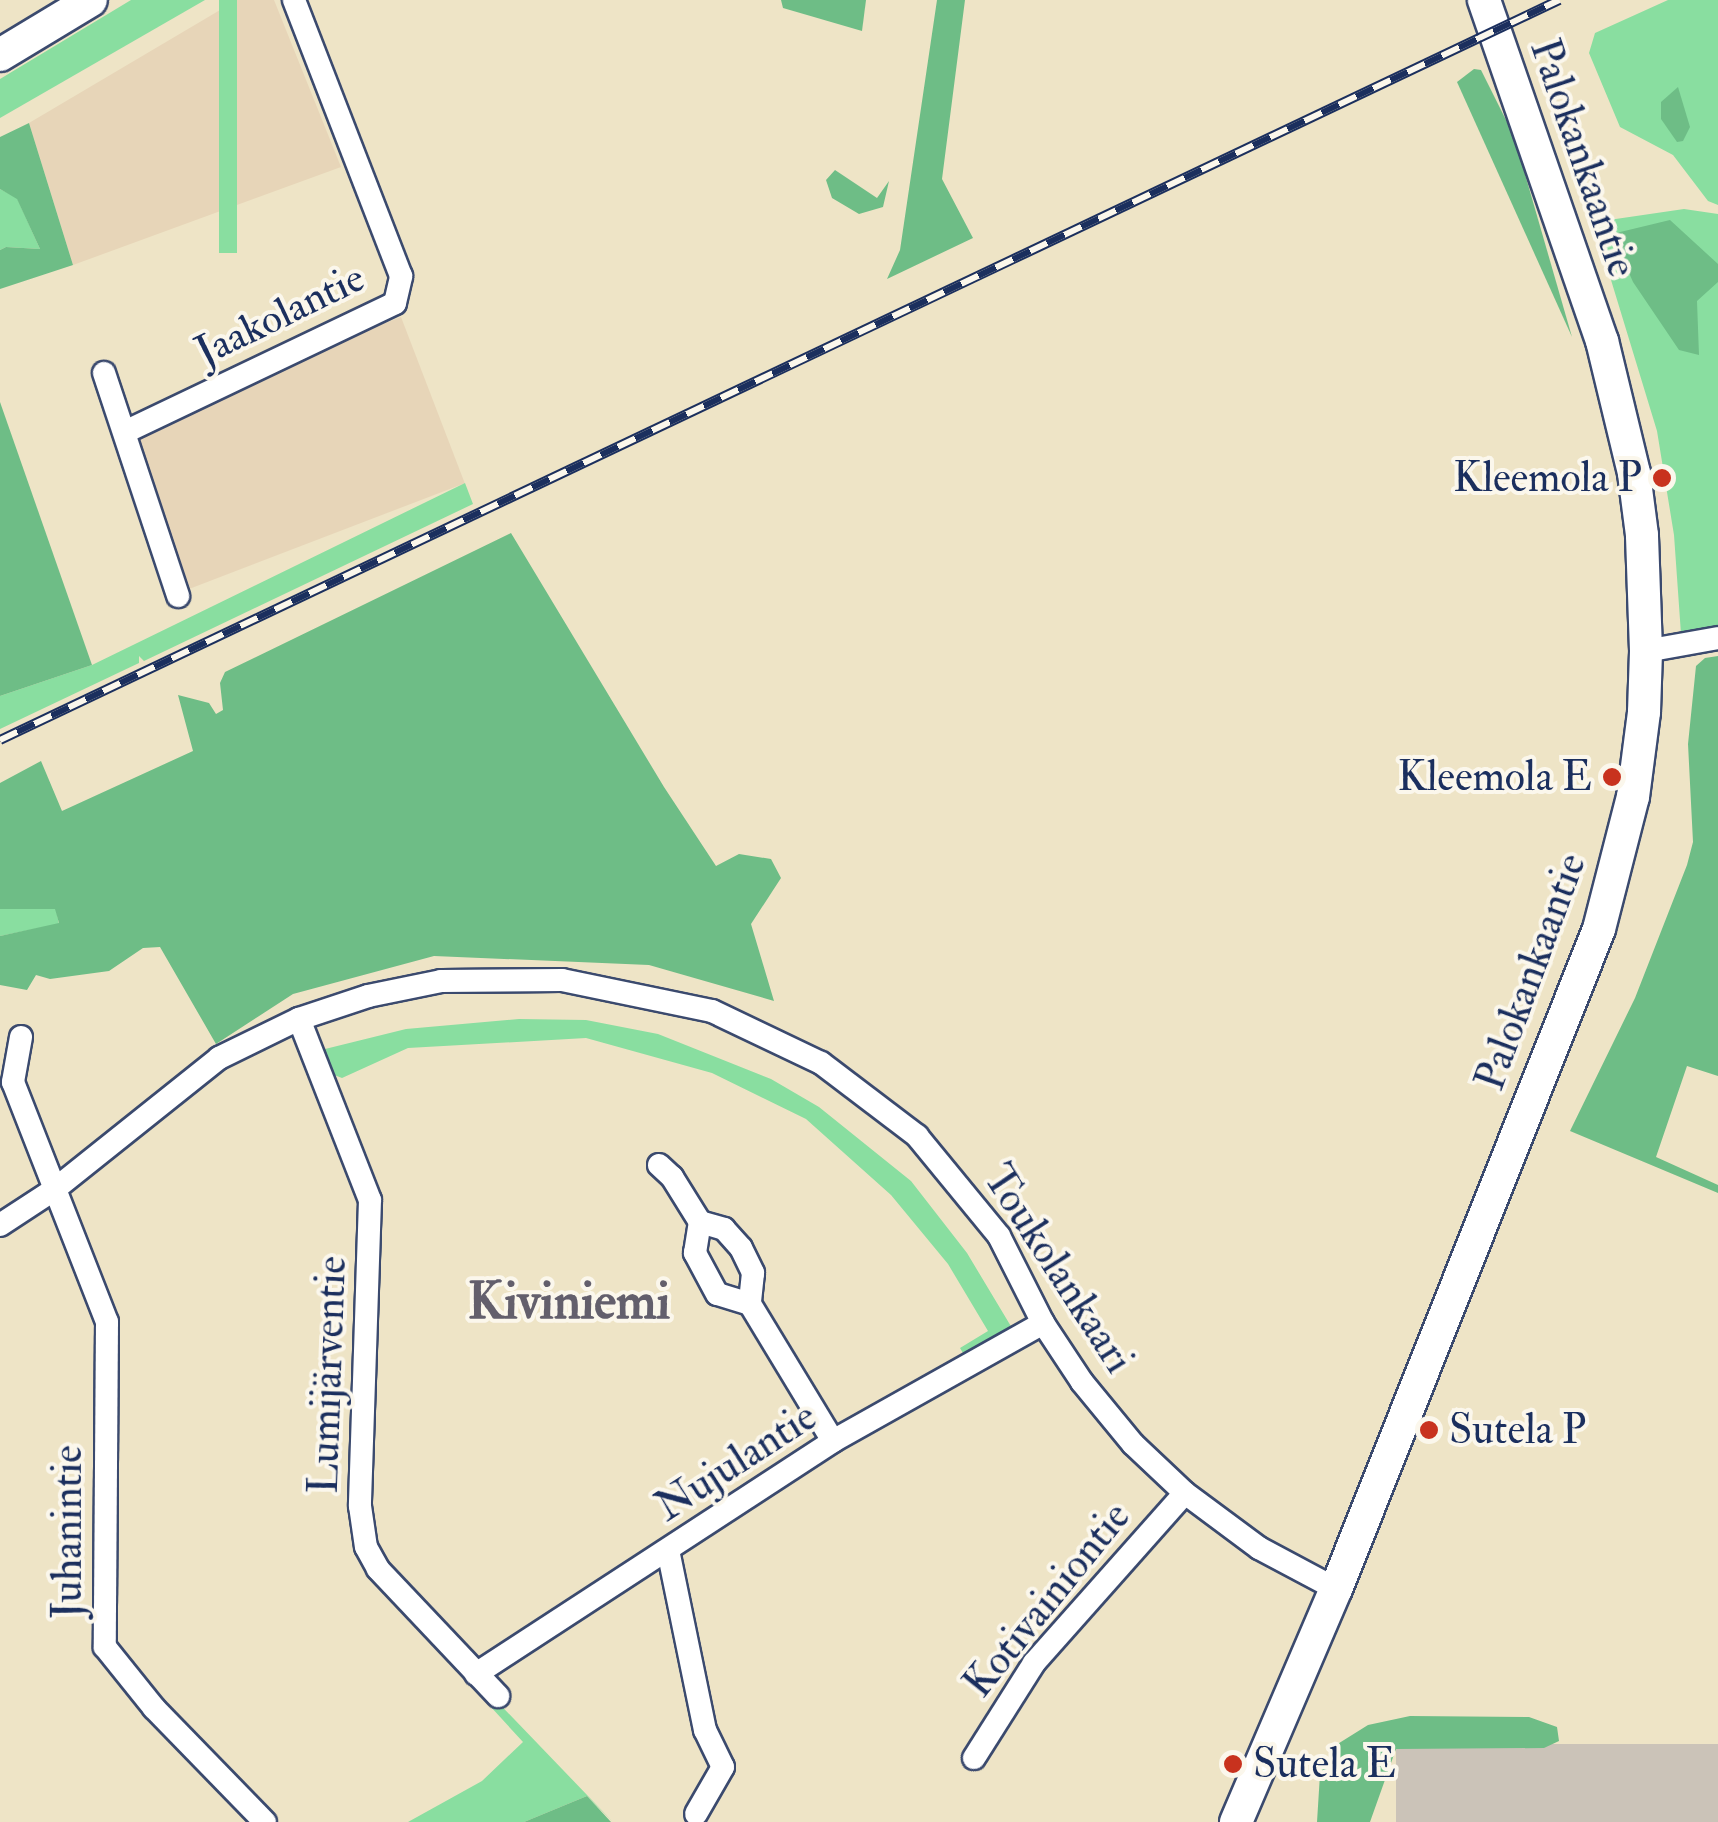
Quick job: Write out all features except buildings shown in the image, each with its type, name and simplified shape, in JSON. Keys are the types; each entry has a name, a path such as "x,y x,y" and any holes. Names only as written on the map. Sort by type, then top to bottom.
{"main road":[{"path":"0,55 91,0"},
{"name":"Palokankaantie","path":"1236,1822 1336,1589 1600,929 1633,797 1644,712 1646,651 1642,535 1620,409 1484,0"}],"street":[{"name":"Jaakolantie","path":"125,432 395,304 401,276 294,0"},
{"path":"104,373 178,596"},
{"path":"1646,651 1718,638"},
{"name":"Toukolankaari","path":"0,1226 55,1190 218,1058 299,1019 368,996 441,981 504,978 611,987 712,1010 822,1063 917,1136 999,1236 1042,1322 1134,1444 1185,1493 1259,1548 1336,1589"},
{"name":"Lumijärventie","path":"299,1019 370,1200 360,1506 366,1547 378,1570 498,1696"},
{"name":"Juhanintie","path":"21,1037 13,1082 107,1322 106,1647 154,1708 266,1822"},
{"path":"658,1165 672,1177 700,1222 695,1254 717,1294 750,1304"},
{"path":"700,1222 724,1228 741,1248 753,1273 750,1304 833,1441"},
{"name":"Nujulantie","path":"476,1674 833,1441 1042,1322"},
{"name":"Kotivainiontie","path":"974,1758 1034,1663 1185,1493"},
{"path":"668,1550 705,1730 723,1767 696,1814"}],"shaded area":[{"path":"237,0 274,0 341,167 73,265 29,123"},
{"path":"401,317 465,483 190,589 127,422"},
{"path":"1396,1744 1718,1744 1718,1822 1396,1822"}],"green space":[{"path":"131,0 205,0 0,118 0,79"},
{"path":"219,0 237,0 237,253 219,253"},
{"path":"781,0 866,0 862,31 783,8"},
{"path":"937,0 965,0 942,179 973,238 887,279 900,250"},
{"path":"1668,0 1718,0 1718,205 1708,201 1673,155 1620,127 1589,53 1595,33"},
{"path":"1474,69 1481,70 1514,136 1572,337 1457,82"},
{"path":"1678,87 1690,127 1683,141 1677,142 1661,119 1661,102"},
{"path":"29,123 73,265 0,289 0,250 40,249 17,199 0,189 0,137"},
{"path":"835,170 877,198 889,181 883,207 859,214 832,198 826,180"},
{"path":"0,189 17,198 40,249 0,250"},
{"path":"1684,209 1718,214 1718,630 1681,634 1674,535 1657,431 1597,234 1602,221"},
{"path":"1670,220 1718,264 1718,282 1697,301 1699,355 1679,350 1633,282 1612,234"},
{"path":"0,402 92,665 0,696"},
{"path":"465,483 473,504 144,661 139,656 139,663 0,729 0,696 92,665"},
{"path":"511,533 716,866 739,854 771,859 781,878 751,924 774,1001 649,965 434,956 293,994 216,1044 160,947 143,948 109,971 50,979 36,975 27,990 0,985 0,936 59,923 55,909 0,909 0,783 41,761 62,811 193,751 178,695 209,703 216,714 223,710 220,683 225,672"},
{"path":"1718,656 1718,1076 1687,1066 1656,1157 1718,1185 1718,1193 1570,1131 1635,998 1687,865 1693,842 1688,744 1696,666 1705,658"},
{"path":"0,909 56,909 59,924 0,936"},
{"path":"519,1019 586,1020 658,1034 771,1079 819,1107 911,1181 967,1253 1012,1328 963,1353 960,1348 988,1331 948,1264 891,1195 806,1119 712,1073 586,1038 408,1048 342,1078 329,1073 321,1050 406,1029"},
{"path":"488,1692 613,1822 587,1796 524,1822 408,1822 482,1781 523,1742 479,1694"},
{"path":"1410,1716 1529,1717 1557,1727 1559,1741 1544,1748 1396,1749 1370,1822 1317,1822 1320,1774 1336,1745 1368,1725"},
{"path":"587,1796 611,1822 524,1822"}],"railway":[{"path":"0,740 1559,0"}],"place":[{"name":"Kleemola P","path":"1662,478"},
{"name":"Kleemola E","path":"1612,777"},
{"name":"Sutela P","path":"1429,1430"},
{"name":"Sutela E","path":"1233,1764"}],"district":[{"name":"Kiviniemi","path":"569,1302"}]}
